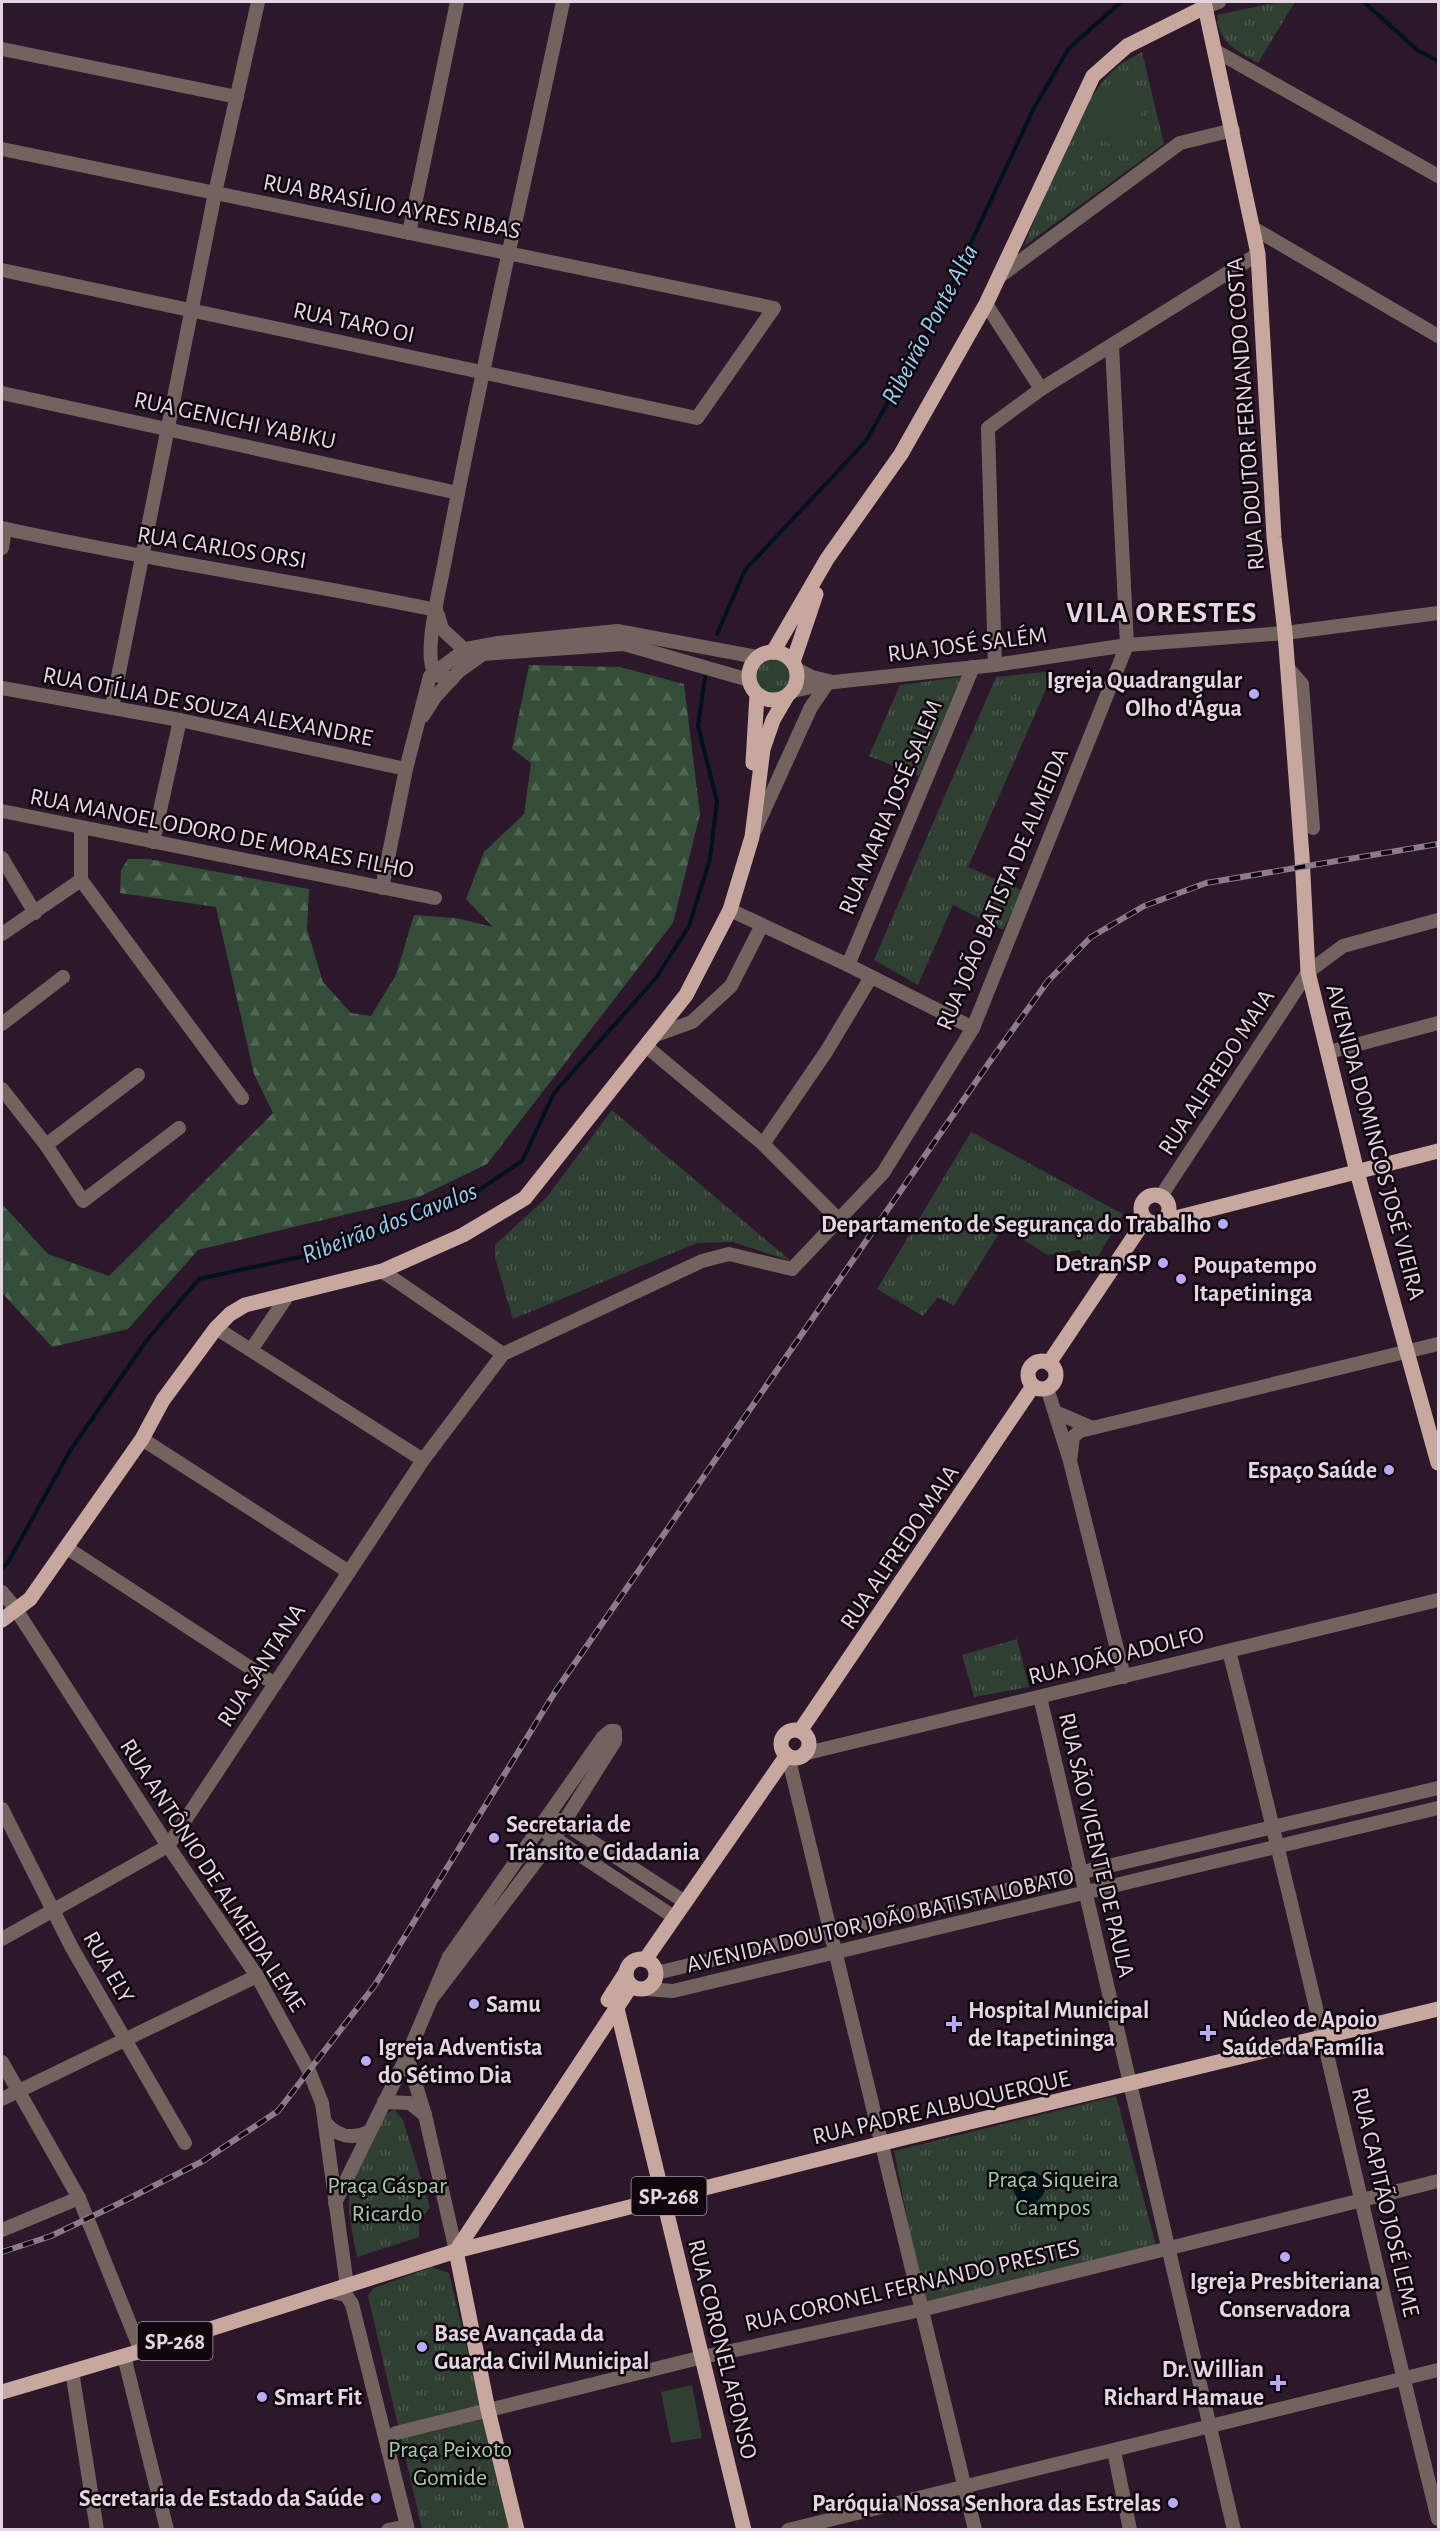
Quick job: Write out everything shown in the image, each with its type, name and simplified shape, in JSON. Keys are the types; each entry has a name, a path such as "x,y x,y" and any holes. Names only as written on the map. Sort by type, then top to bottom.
{"main road":[{"name":"RUA DOUTOR FERNANDO COSTA","path":"1209,3 1214,50 1258,254 1274,537 1288,668 1308,972"},
{"path":"773,652 827,559 902,454 987,304 1093,76 1127,46 1209,3"},
{"path":"2,1620 15,1608 30,1599 142,1439 163,1400 216,1328 230,1314 245,1305 382,1271 463,1235 525,1198 651,1041 686,995 730,910 750,842 763,749 773,720 796,684 795,665 827,559"},
{"path":"750,842 757,694 749,680 749,672 757,657 773,652 788,657 795,665"},
{"path":"757,694 772,701 790,693"},
{"name":"AVENIDA DOMINGOS JOSÉ VIEIRA","path":"1308,972 1357,1172 1438,1463"},
{"path":"1049,1363 1153,1221 1166,1217 1169,1210 1167,1202 1161,1196 1152,1195 1142,1202 1141,1213 1153,1221 1438,1151"},
{"path":"1040,1361 1049,1363 1054,1368 1056,1376 1053,1383 1040,1387 1028,1376 1029,1368 1040,1361"},
{"name":"RUA ALFREDO MAIA","path":"800,1731 1040,1387"},
{"path":"645,1960 793,1755 809,1744 806,1735 800,1731 790,1731 783,1737 781,1745 793,1755"},
{"path":"518,2529 488,2410 456,2251 574,2069 615,1998 634,1982 653,1983 656,1972 653,1965 645,1960 635,1960 634,1982"},
{"name":"RUA CORONEL AFONSO","path":"615,1998 744,2529"},
{"name":"RUA PADRE ALBUQUERQUE","path":"456,2251 883,2143 1129,2086 1438,2009"},
{"name":"SP-268","path":"2,2391 141,2351 456,2251"}],"street":[{"path":"112,707 215,193 258,2"},
{"path":"409,233 457,2"},
{"path":"382,888 406,769 433,673 430,664 436,610 458,493 563,2"},
{"path":"2,48 237,97"},
{"path":"1214,50 1438,176"},
{"path":"1000,276 1180,143 1233,130"},
{"name":"RUA BRASÍLIO AYRES RIBAS","path":"2,149 774,308 697,418"},
{"path":"1253,228 1438,336"},
{"path":"995,665 988,428 1041,389 1258,254"},
{"name":"RUA TARO OI","path":"2,270 697,418"},
{"path":"987,304 1041,389"},
{"name":"RUA JOÃO BATISTA DE ALMEIDA","path":"503,1354 702,1260 729,1254 792,1269 883,1173 973,1028 1127,645 1112,346"},
{"name":"RUA GENICHI YABIKU","path":"2,393 458,493"},
{"path":"2,548 3,528"},
{"name":"RUA CARLOS ORSI","path":"3,528 143,558 313,584 436,610"},
{"path":"436,610 442,629 462,665"},
{"name":"RUA JOSÉ SALÉM","path":"790,693 830,683 995,665 1127,645 1285,633 1438,611"},
{"path":"433,673 440,678 498,643 617,631 757,657"},
{"path":"417,726 435,697 462,665 483,654 624,644 749,680"},
{"path":"433,673 453,658 462,665"},
{"path":"750,842 811,707 830,683 812,677 795,665"},
{"name":"RUA MARIA JOSÉ SALEM","path":"848,964 973,667"},
{"path":"1288,668 1298,677 1305,699 1313,828"},
{"name":"RUA OTÍLIA DE SOUZA ALEXANDRE","path":"2,688 180,720 406,769"},
{"path":"153,842 180,720"},
{"name":"RUA MANOEL ODORO DE MORAES FILHO","path":"2,811 435,898"},
{"path":"81,828 81,880 242,1098"},
{"path":"2,858 35,912"},
{"path":"2,934 81,880"},
{"path":"730,910 848,964 973,1028"},
{"name":"RUA ALFREDO MAIA","path":"1161,1196 1308,972 1343,945 1438,920"},
{"path":"762,925 731,986 692,1022 651,1041 763,1144 839,1220"},
{"path":"2,1024 63,977"},
{"path":"763,1144 826,1052 871,977"},
{"path":"1329,1052 1438,1023"},
{"path":"46,1145 138,1075"},
{"path":"2,1089 46,1145 83,1201 179,1128"},
{"path":"382,1271 503,1354"},
{"path":"251,1350 288,1295"},
{"path":"216,1328 423,1460"},
{"path":"1070,1461 1074,1435 1090,1427 1438,1344"},
{"name":"RUA SANTANA","path":"2,1939 168,1846 423,1460 503,1354"},
{"path":"1040,1387 1054,1412 1070,1461 1124,1677"},
{"path":"1054,1412 1090,1427"},
{"path":"142,1439 349,1572"},
{"path":"67,1548 275,1684"},
{"name":"RUA ANTÔNIO DE ALMEIDA LEME","path":"2,1592 15,1608 168,1846 257,1976 314,2083 322,2103 347,2286"},
{"name":"RUA JOÃO ADOLFO","path":"793,1755 1438,1600"},
{"name":"RUA CAPITÃO JOSÉ LEME","path":"1229,1651 1325,2037 1403,2379 1438,2519"},
{"name":"RUA SÃO VICENTE DE PAULA","path":"1040,1697 1234,2529"},
{"path":"335,2203 407,2056 449,1957 603,1737 610,1731 615,1731 615,1741 554,1838 432,1998"},
{"path":"793,1755 836,1953 975,2529"},
{"name":"AVENIDA DOUTOR JOÃO BATISTA LOBATO","path":"656,1972 1438,1788"},
{"name":"AVENIDA DOUTOR JOÃO BATISTA LOBATO","path":"634,1982 673,1991 1438,1808"},
{"name":"RUA ELY","path":"2,1809 51,1910 184,2143"},
{"path":"549,1813 686,1902"},
{"path":"539,1828 674,1917"},
{"path":"2,2099 257,1976"},
{"path":"407,2056 425,2115 456,2251"},
{"path":"2,2062 79,2198 141,2351"},
{"path":"384,2102 410,2103 425,2115"},
{"path":"325,2122 335,2133 344,2136 355,2136 370,2131"},
{"name":"RUA CORONEL FERNANDO PRESTES","path":"396,2433 703,2357 921,2310 1438,2181"},
{"path":"2,2230 79,2198"},
{"path":"366,2280 356,2288 352,2304 407,2528 388,2529"},
{"path":"329,2292 342,2293 352,2304"},
{"path":"124,2356 167,2529"},
{"path":"788,2529 964,2488 1438,2370"},
{"path":"72,2371 97,2529"},
{"path":"379,2415 387,2429 396,2433 391,2438 388,2450"},
{"path":"1114,2451 1131,2529"}],"green space":[{"path":"1278,2 1295,2 1258,63 1236,50 1224,39 1220,32 1217,15"},
{"path":"1142,52 1164,144 1024,246 1064,148 1091,98 1106,78 1122,63"},
{"path":"1112,80 1149,100 1121,150 1085,130"},
{"path":"773,657 787,662 792,676 787,690 773,695 759,690 754,676 759,662"},
{"path":"529,665 620,667 684,684 700,814 673,923 487,1164 419,1197 198,1250 128,1329 52,1347 2,1293 2,1204 48,1254 109,1276 273,1113 254,1074 216,907 120,893 121,870 128,859 148,859 309,889 307,929 323,982 351,1013 371,1016 396,975 414,915 456,918 493,927 466,899 484,852 524,814 531,763 512,749"},
{"path":"1054,671 968,867 1023,891 1003,930 953,905 918,985 874,960 996,677"},
{"path":"961,677 919,776 869,756 900,685"},
{"path":"612,1110 791,1261 733,1242 697,1243 513,1319 495,1258 495,1245 546,1198"},
{"path":"971,1132 1123,1214 1087,1275 1087,1261 1080,1250 1048,1255 1003,1227 954,1306 938,1297 923,1316 877,1289"},
{"path":"1017,1639 1029,1687 974,1697 962,1655"},
{"name":"Praça Siqueira Campos","path":"1116,2096 1157,2249 924,2304 894,2151"},
{"name":"Praça Gáspar Ricardo","path":"394,2109 403,2120 430,2208 419,2219 419,2237 357,2257 349,2211 353,2175 374,2128 384,2116"},
{"name":"Praça Peixoto Gomide","path":"432,2267 449,2273 510,2529 422,2529 368,2296 374,2288"},
{"path":"692,2385 702,2438 671,2443 661,2392"}],"water":[{"path":"1029,2171 1040,2176 1045,2187 1040,2198 1029,2203 1018,2198 1013,2187 1018,2176"}],"waterway":[{"name":"Ribeirão Ponte Alta","path":"717,634 745,570 866,441 938,313 1034,108 1069,48 1121,2"},
{"path":"1364,2 1417,50 1438,61"},
{"name":"Ribeirão dos Cavalos","path":"2,1568 7,1564 71,1449 147,1340 199,1279 309,1255 470,1196 522,1161 554,1093 656,978 689,926 710,859 717,801 698,726 705,677"}],"railway":[{"path":"2,2252 51,2236 203,2161 278,2111 375,1985 555,1692 993,1057 1048,981 1091,937 1144,906 1206,883 1438,844"}],"place":[{"name":"Igreja Quadrangular Olho d'Água","path":"1254,694"},
{"name":"Departamento de Segurança do Trabalho","path":"1223,1224"},
{"name":"Detran SP","path":"1163,1263"},
{"name":"Poupatempo Itapetininga","path":"1181,1279"},
{"name":"Espaço Saúde","path":"1389,1470"},
{"name":"Secretaria de Trânsito e Cidadania","path":"494,1838"},
{"name":"Samu","path":"474,2004"},
{"name":"Hospital Municipal de Itapetininga","path":"954,2024"},
{"name":"Núcleo de Apoio Saúde da Família","path":"1208,2033"},
{"name":"Igreja Adventista do Sétimo Dia","path":"366,2061"},
{"name":"Igreja Presbiteriana Conservadora","path":"1285,2257"},
{"name":"Base Avançada da Guarda Civil Municipal","path":"422,2347"},
{"name":"Dr. Willian Richard Hamaue","path":"1278,2383"},
{"name":"Smart Fit","path":"262,2397"},
{"name":"Secretaria de Estado da Saúde","path":"376,2498"},
{"name":"Paróquia Nossa Senhora das Estrelas","path":"1173,2503"}],"district":[{"name":"VILA ORESTES","path":"1162,612"}]}
